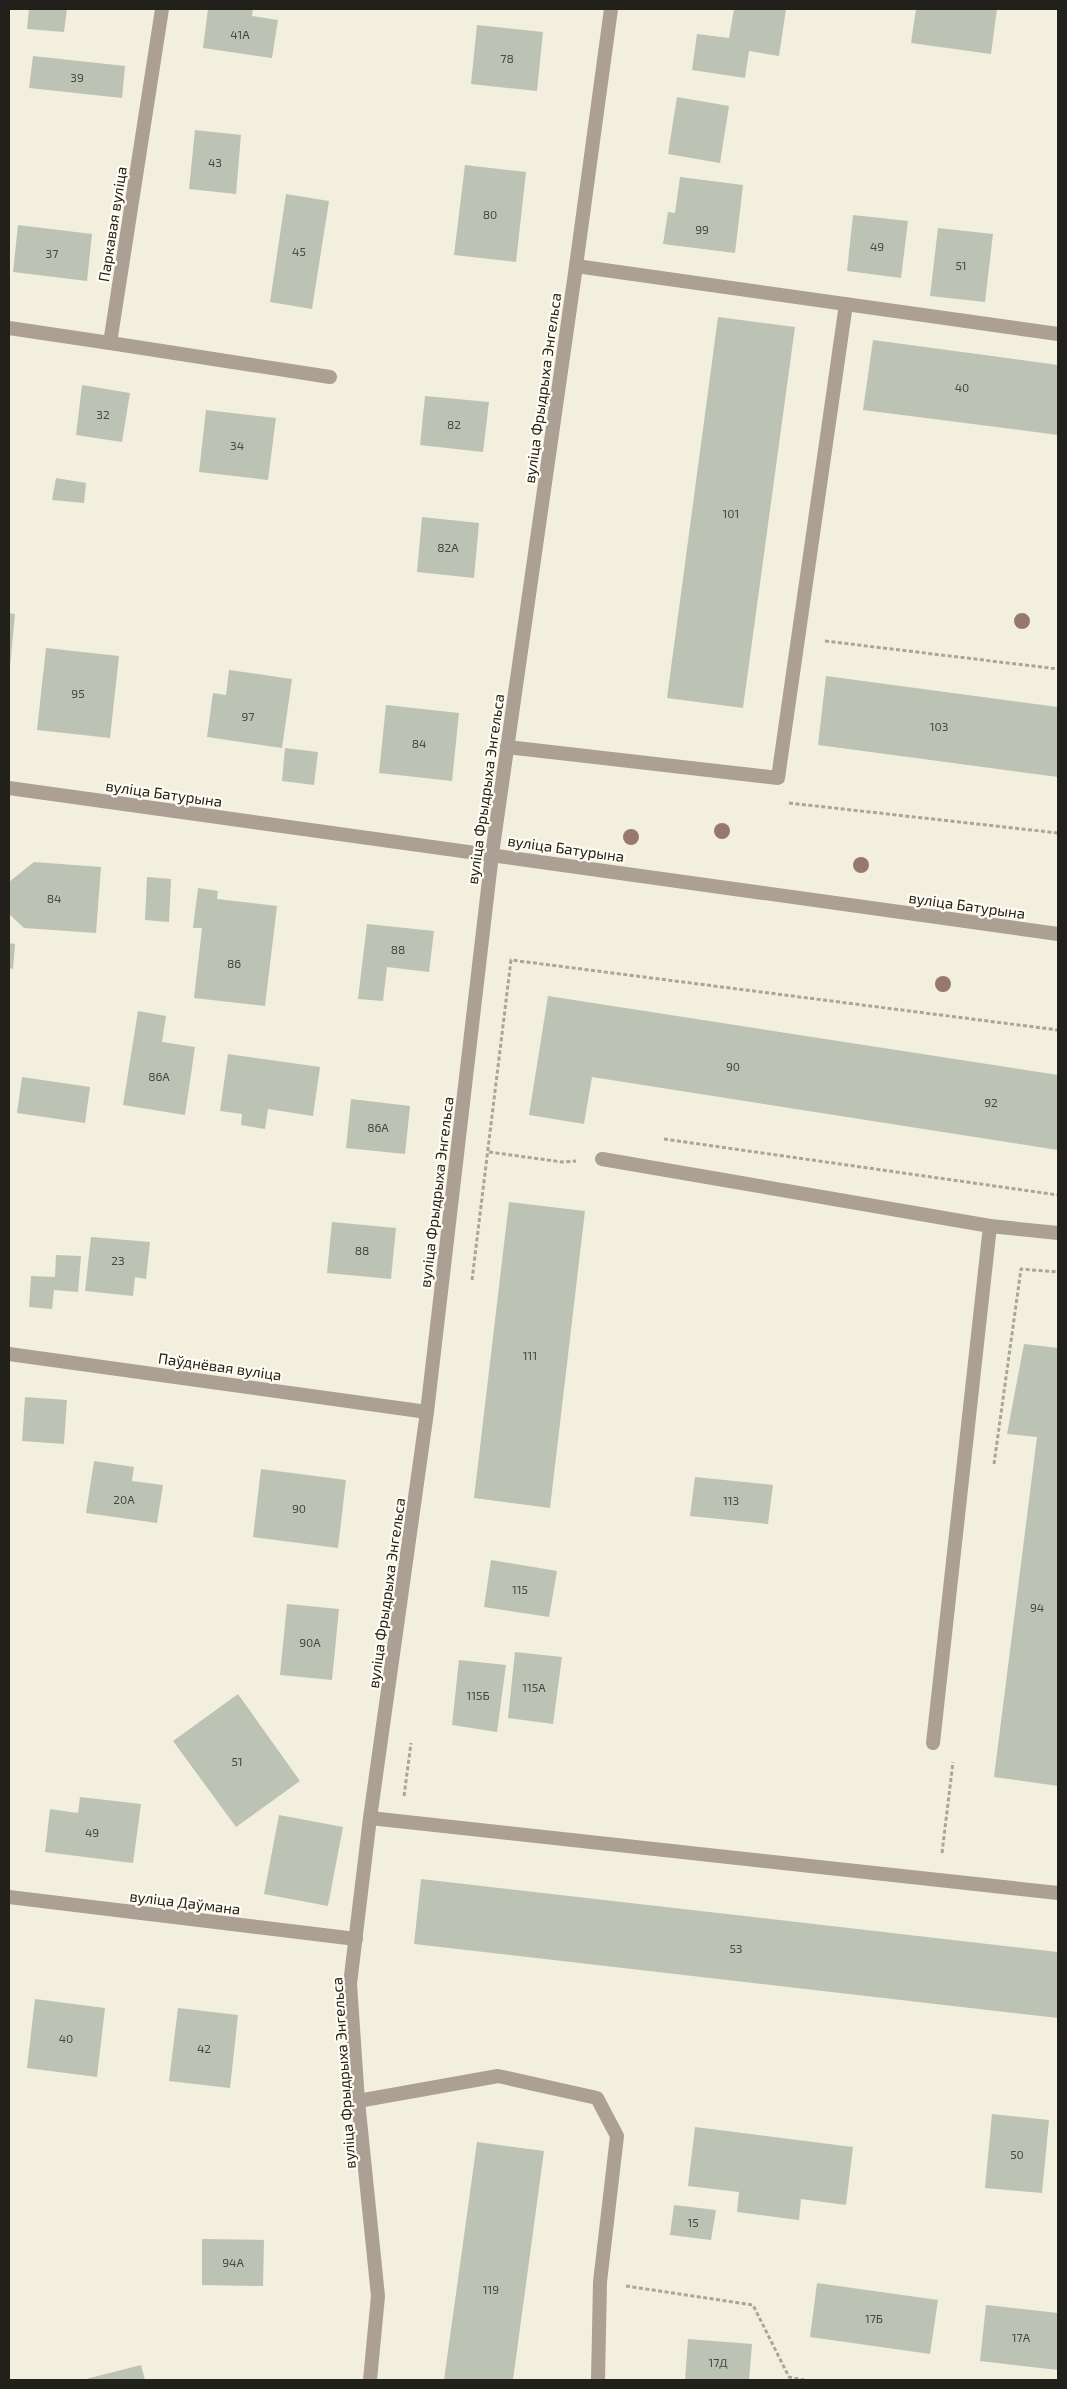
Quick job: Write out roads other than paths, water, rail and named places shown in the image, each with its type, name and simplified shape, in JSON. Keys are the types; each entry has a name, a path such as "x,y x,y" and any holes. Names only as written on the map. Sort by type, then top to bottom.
{"street":[{"name":"Паркавая вуліца","path":"110,343 162,9"},
{"name":"вуліца Фрыдрыха Энгельса","path":"370,2380 378,2296 358,2101 350,1984 370,1818 428,1412 492,854 576,266 610,9"},
{"path":"576,266 1058,334"},
{"path":"507,747 778,778 846,304"},
{"path":"9,328 330,376"},
{"name":"вуліца Батурына","path":"9,788 1058,934"},
{"path":"602,1159 990,1226 1058,1233"},
{"path":"932,1743 990,1226"},
{"name":"Паўднёвая вуліца","path":"9,1354 428,1412"},
{"path":"370,1818 1058,1893"},
{"name":"вуліца Даўмана","path":"9,1897 356,1940"},
{"path":"358,2101 498,2076 597,2098 617,2136 600,2282 598,2380"}]}
